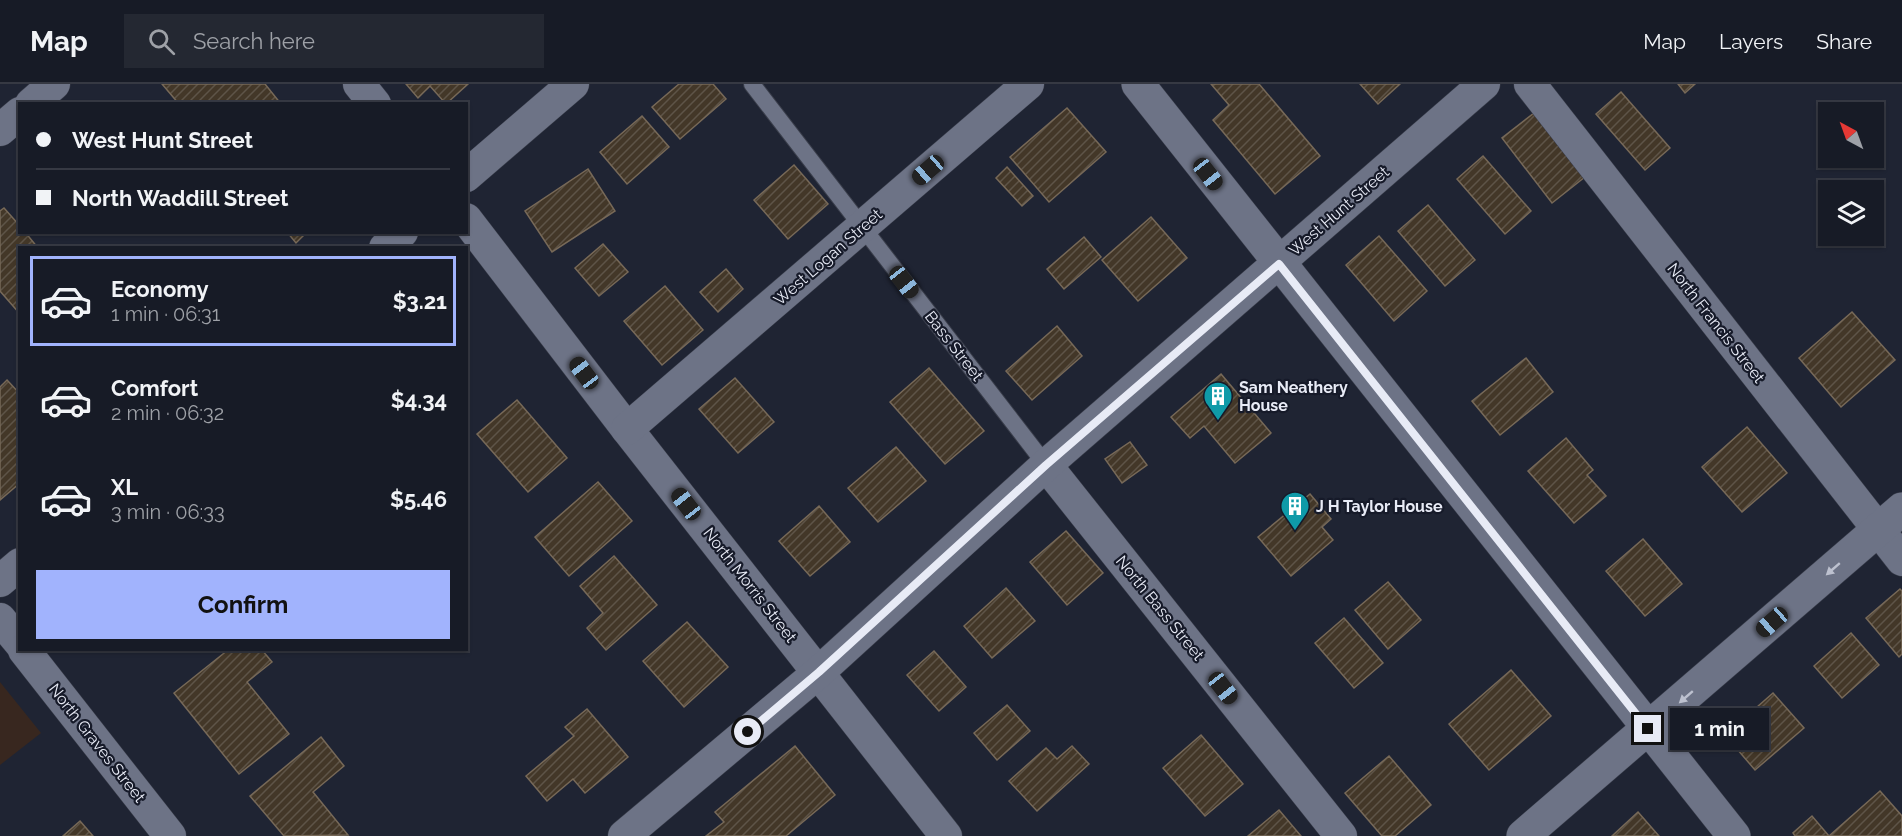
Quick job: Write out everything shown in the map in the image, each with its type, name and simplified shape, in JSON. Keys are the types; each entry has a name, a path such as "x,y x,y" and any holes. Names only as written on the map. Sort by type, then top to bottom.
{"street":[{"path":"33,102 54,84"},
{"path":"359,84 373,102"},
{"path":"468,174 573,84"},
{"name":"West Logan Street","path":"627,429 1029,84"},
{"path":"1138,84 1734,836"},
{"name":"West Hunt Street","path":"624,836 819,672 1046,465 1484,84"},
{"name":"North Francis Street","path":"1530,84 1902,560"},
{"path":"0,130 18,115"},
{"name":"North Morris Street","path":"468,222 627,429 946,836"},
{"path":"386,246 400,234"},
{"name":"North Bass Street","path":"1046,465 1341,836"},
{"path":"1523,836 1902,509"},
{"path":"0,581 18,566"},
{"path":"0,618 18,641"},
{"name":"North Graves Street","path":"25,651 170,836"}],"lane":[{"name":"Bass Street","path":"752,84 1046,465"}],"shaded area":[{"path":"0,682 41,733 0,765"}],"building":[{"path":"162,84 265,84 279,102 177,102"},
{"path":"406,84 468,84 448,102 444,102 430,86 418,98"},
{"path":"679,84 713,84 726,99 680,139 652,107"},
{"path":"1211,84 1259,84 1320,156 1275,194 1213,120 1229,105"},
{"path":"1360,84 1400,84 1378,104"},
{"path":"1678,84 1695,84 1685,93"},
{"path":"1621,92 1670,148 1645,170 1596,114"},
{"path":"1067,108 1106,152 1049,202 1010,157"},
{"path":"1534,113 1585,177 1552,203 1502,138"},
{"path":"642,116 669,147 627,184 600,152"},
{"path":"1483,156 1531,211 1505,234 1457,179"},
{"path":"794,165 828,204 788,239 754,200"},
{"path":"1007,167 1033,196 1022,206 996,178"},
{"path":"588,169 615,211 552,252 525,211"},
{"path":"1428,205 1475,260 1445,286 1398,231"},
{"path":"4,208 18,224 18,234 27,234 36,246 18,246 18,312 0,291 0,211"},
{"path":"1151,217 1187,258 1138,301 1102,260"},
{"path":"289,234 305,234 296,243"},
{"path":"1379,236 1427,291 1394,321 1346,265"},
{"path":"1084,237 1101,257 1064,289 1047,269"},
{"path":"603,244 628,272 599,296 575,268"},
{"path":"726,269 743,289 718,312 700,292"},
{"path":"665,286 703,330 662,365 624,321"},
{"path":"1852,312 1895,360 1841,407 1799,358"},
{"path":"1057,326 1082,356 1032,400 1006,371"},
{"path":"1526,358 1553,392 1500,435 1472,401"},
{"path":"929,368 984,431 945,464 890,402"},
{"name":"Sam Neathery House","path":"1221,374 1271,433 1235,463 1204,426 1190,438 1171,417"},
{"path":"735,378 774,422 738,453 699,409"},
{"path":"7,380 18,392 18,485 0,500 0,387"},
{"path":"517,400 567,458 528,492 477,434"},
{"path":"1747,427 1787,473 1742,512 1702,467"},
{"path":"1566,438 1593,470 1587,475 1606,496 1574,523 1528,471"},
{"path":"1130,442 1147,465 1122,483 1105,459"},
{"path":"896,447 926,481 878,522 848,488"},
{"path":"598,482 632,521 569,576 535,537"},
{"name":"J H Taylor House","path":"1310,494 1331,519 1322,527 1333,540 1291,576 1258,537"},
{"path":"819,506 850,542 810,576 779,541"},
{"path":"1066,531 1103,573 1067,605 1030,562"},
{"path":"1643,539 1682,584 1645,616 1606,571"},
{"path":"614,556 657,605 606,650 587,628 603,613 580,586"},
{"path":"1388,582 1421,620 1388,649 1355,610"},
{"path":"1006,588 1035,621 992,658 964,626"},
{"path":"1900,589 1902,591 1902,654 1899,657 1866,618"},
{"path":"1344,618 1383,663 1354,688 1315,643"},
{"path":"687,622 728,667 684,707 643,661"},
{"path":"1851,633 1879,665 1842,698 1814,666"},
{"path":"227,651 263,651 272,662 247,682 289,734 239,774 174,693"},
{"path":"934,651 966,687 939,711 907,675"},
{"path":"1511,670 1551,716 1489,770 1449,724"},
{"path":"1773,693 1804,728 1755,770 1725,735"},
{"path":"1007,705 1030,731 997,760 974,733"},
{"path":"587,709 628,757 585,793 573,779 547,801 526,776 574,736 565,727"},
{"path":"1201,735 1243,784 1205,816 1163,768"},
{"path":"321,737 344,766 313,792 348,835 284,836 250,796"},
{"path":"795,746 835,795 786,836 706,836 724,822 715,812"},
{"path":"1072,746 1089,764 1037,811 1009,781 1046,748 1057,759"},
{"path":"1389,756 1431,805 1395,836 1382,836 1345,793"},
{"path":"1880,791 1902,816 1902,836 1829,836"},
{"path":"1279,810 1301,836 1248,836"},
{"path":"1638,812 1659,836 1612,836"},
{"path":"1812,816 1829,836 1795,836 1793,833"},
{"path":"80,821 93,836 63,836"}],"place":[{"name":"Sam Neathery House","path":"1218,422"},
{"name":"J H Taylor House","path":"1295,532"}],"route":[{"path":"748,732 819,672 1046,465 1279,264 1648,729"}]}
